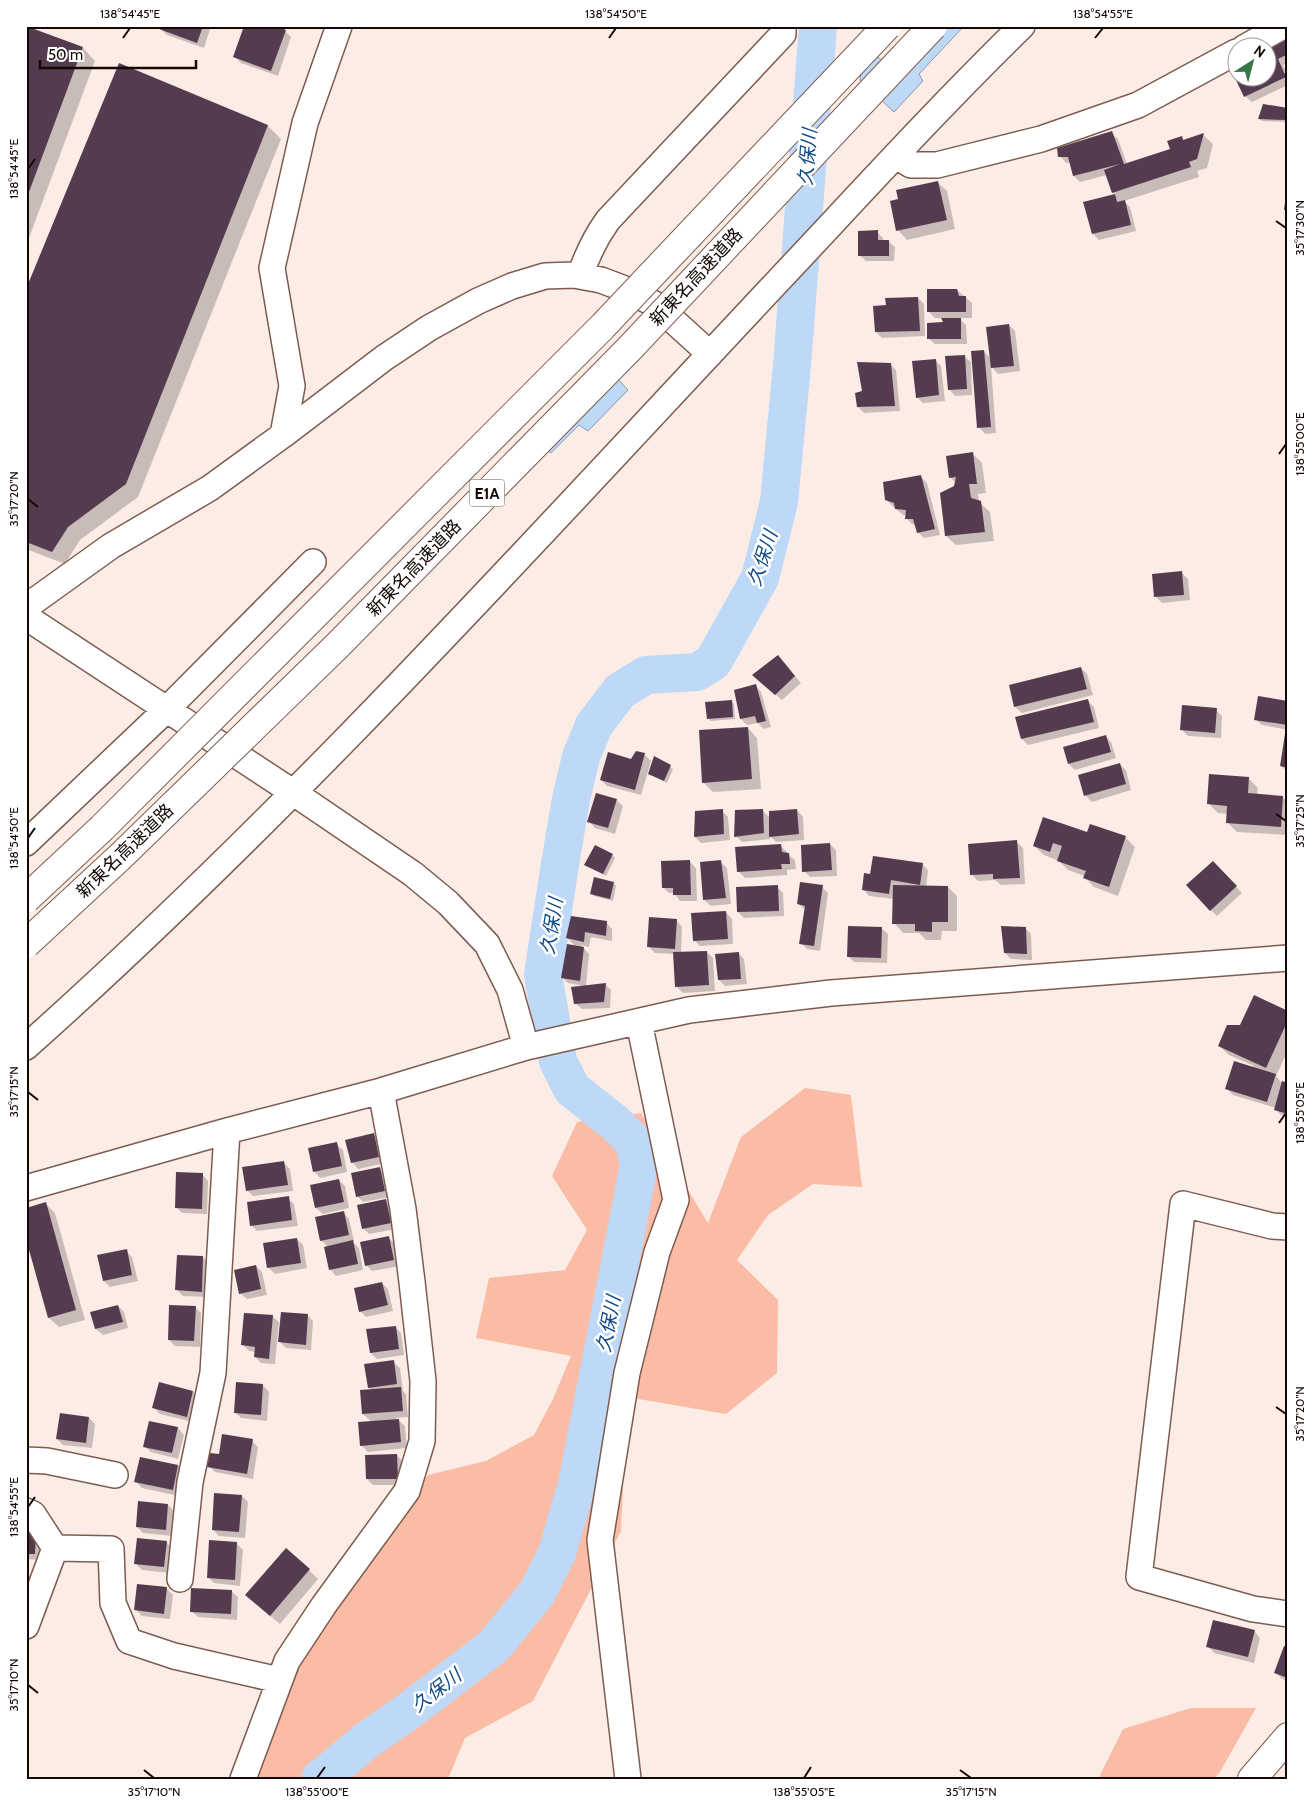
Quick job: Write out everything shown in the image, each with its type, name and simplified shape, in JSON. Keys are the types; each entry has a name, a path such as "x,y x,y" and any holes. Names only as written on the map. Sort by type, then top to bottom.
{"highway":[{"name":"新東名高速道路","path":"26,899 116,814 596,333 887,26"},
{"name":"新東名高速道路","path":"26,944 121,856 338,645 630,347 933,26"},
{"path":"1252,1779 1288,1737"}],"street":[{"path":"283,435 292,386 272,268 305,123 338,26"},
{"path":"580,276 592,244 608,220 783,34 783,26"},
{"path":"26,1047 210,875 294,793 457,624 896,156 1022,26"},
{"path":"1262,38 1283,26"},
{"path":"896,156 911,164 937,164 1041,139 1138,105 1226,57"},
{"path":"26,607 111,546 210,488 384,358 429,328 478,301 512,286 545,276 574,274 601,280 630,291 656,305 710,354"},
{"path":"26,843 167,709 313,562"},
{"path":"26,617 294,793 413,874 448,903 487,944 510,990 531,1046"},
{"path":"26,1188 227,1131 381,1091 531,1046 689,1010 831,993 1288,959"},
{"path":"628,1779 600,1540 626,1373 657,1252 676,1200 639,1022"},
{"path":"243,1779 287,1661 324,1606 408,1491 422,1442 423,1381 412,1282 403,1209 381,1091"},
{"path":"180,1579 190,1482 213,1372 227,1131"},
{"path":"1288,1227 1272,1226 1183,1204 1139,1577 1253,1609 1288,1614"},
{"path":"26,1460 47,1461 114,1475"},
{"path":"26,1510 33,1514 55,1548"},
{"path":"55,1548 111,1550 113,1603 129,1641 174,1656 279,1680"},
{"path":"26,1626 55,1548"}],"shaded area":[{"path":"805,1088 851,1095 862,1187 813,1184 768,1215 737,1260 778,1300 777,1373 726,1414 627,1397 621,1531 533,1701 465,1738 448,1779 257,1779 258,1752 292,1667 428,1475 486,1461 534,1435 553,1399 571,1356 476,1338 489,1278 565,1270 587,1230 552,1176 577,1122 641,1113 708,1223 741,1137"},
{"path":"1191,1708 1256,1708 1220,1772 1214,1779 1098,1779 1123,1729"}],"water":[{"path":"912,26 964,26 919,74 923,81 894,112 860,80 862,66 874,54 883,61 914,27"},
{"path":"600,360 628,390 588,431 579,425 551,453 528,432"}],"building":[{"path":"26,26 83,47 26,200"},
{"path":"160,26 203,26 197,43 159,29"},
{"path":"244,26 276,26 286,30 271,71 233,57"},
{"path":"1284,40 1288,47 1288,54 1278,59 1286,77 1276,82 1276,44"},
{"path":"119,63 268,125 126,484 68,527 52,552 26,542 26,289"},
{"path":"1240,88 1263,88 1244,97"},
{"path":"1263,104 1288,108 1286,120 1258,119"},
{"path":"1112,131 1124,164 1170,149 1167,141 1182,136 1183,140 1204,133 1197,159 1189,162 1191,167 1112,193 1104,170 1120,164 1073,176 1068,157 1058,157 1057,148"},
{"path":"938,181 947,220 896,231 890,201 898,199 896,190"},
{"path":"1287,187 1288,210 1284,210"},
{"path":"1115,194 1117,202 1125,200 1131,225 1092,234 1083,202"},
{"path":"878,230 878,240 889,240 889,256 858,256 858,231"},
{"path":"927,289 957,289 959,296 966,296 966,312 927,312"},
{"path":"918,297 920,331 875,332 873,306 886,305 885,298"},
{"path":"941,318 961,318 961,339 927,339 927,323 943,322"},
{"path":"1009,324 1014,366 991,368 986,327"},
{"path":"984,350 991,427 977,428 971,351"},
{"path":"965,355 967,389 948,390 945,356"},
{"path":"936,359 939,395 916,398 912,361"},
{"path":"857,362 891,363 895,406 857,407 855,393 862,391"},
{"path":"973,452 977,484 969,484 971,498 981,501 985,532 945,536 940,493 954,486 956,477 949,478 946,456"},
{"path":"921,475 935,529 917,533 913,519 905,519 906,510 895,509 894,503 885,500 883,482"},
{"path":"1182,571 1184,595 1154,597 1152,574"},
{"path":"778,655 795,676 775,695 752,675"},
{"path":"1081,667 1087,689 1014,707 1009,685"},
{"path":"756,684 766,721 757,723 755,716 740,719 734,690"},
{"path":"1258,696 1288,701 1288,725 1254,720"},
{"path":"1088,699 1094,722 1021,739 1015,717"},
{"path":"732,700 733,717 707,719 705,702"},
{"path":"1182,705 1217,708 1215,733 1180,730"},
{"path":"748,727 752,779 702,783 699,730"},
{"path":"1285,734 1288,735 1288,768 1280,766"},
{"path":"1106,735 1111,752 1068,764 1063,747"},
{"path":"636,751 645,753 635,790 600,780 608,752 631,759"},
{"path":"654,756 671,765 664,781 648,774"},
{"path":"1120,763 1126,784 1084,796 1078,775"},
{"path":"1209,774 1249,777 1248,793 1283,796 1281,827 1226,823 1227,806 1207,804"},
{"path":"596,793 617,799 608,828 587,822"},
{"path":"723,809 724,834 694,837 695,811"},
{"path":"763,809 764,833 734,837 735,810"},
{"path":"797,809 799,834 769,837 769,811"},
{"path":"1043,817 1087,832 1090,824 1126,836 1109,887 1083,878 1086,871 1057,861 1062,846 1053,843 1050,852 1033,846"},
{"path":"1017,840 1020,878 993,879 993,874 970,875 968,844"},
{"path":"830,843 832,870 802,872 801,845"},
{"path":"781,844 782,852 789,853 790,864 781,864 782,869 737,872 735,847"},
{"path":"595,845 613,854 603,874 584,865"},
{"path":"873,856 923,863 920,885 891,880 889,894 862,890 864,873 870,874"},
{"path":"690,860 691,895 673,895 673,888 662,888 661,861"},
{"path":"721,860 726,898 703,900 700,862"},
{"path":"1213,861 1237,886 1210,911 1186,885"},
{"path":"594,877 614,882 610,899 590,894"},
{"path":"800,882 823,885 814,946 799,944 805,906 797,904"},
{"path":"778,885 779,911 737,912 736,887"},
{"path":"893,885 948,886 948,922 932,922 932,932 915,931 915,924 892,924"},
{"path":"726,911 728,939 693,941 691,913"},
{"path":"571,916 607,921 606,936 585,932 584,942 566,938"},
{"path":"649,917 677,919 675,949 647,947"},
{"path":"848,926 882,927 881,958 847,957"},
{"path":"1001,926 1026,927 1027,954 1004,953"},
{"path":"567,944 584,947 580,981 561,978"},
{"path":"707,951 709,985 675,987 673,952"},
{"path":"739,952 741,979 718,980 715,954"},
{"path":"606,983 604,1002 574,1004 571,987"},
{"path":"1254,995 1288,1011 1288,1020 1266,1068 1218,1046 1227,1025 1240,1025"},
{"path":"1234,1061 1276,1074 1267,1102 1225,1089"},
{"path":"1282,1081 1288,1083 1288,1114 1274,1110"},
{"path":"374,1133 379,1157 351,1163 345,1140"},
{"path":"337,1142 342,1166 313,1172 308,1148"},
{"path":"284,1161 288,1185 246,1191 242,1167"},
{"path":"380,1167 385,1191 356,1197 351,1173"},
{"path":"176,1172 203,1173 202,1209 175,1208"},
{"path":"339,1179 344,1202 315,1208 310,1185"},
{"path":"289,1196 292,1220 250,1226 247,1202"},
{"path":"386,1199 391,1223 362,1229 357,1205"},
{"path":"46,1202 76,1310 48,1318 26,1239 26,1208"},
{"path":"344,1211 349,1235 320,1241 315,1217"},
{"path":"389,1236 394,1260 365,1266 360,1242"},
{"path":"297,1238 301,1263 267,1268 263,1243"},
{"path":"353,1240 358,1264 329,1270 324,1247"},
{"path":"127,1249 132,1275 103,1281 97,1255"},
{"path":"177,1255 203,1256 202,1292 175,1290"},
{"path":"256,1265 261,1289 239,1294 234,1270"},
{"path":"382,1282 388,1305 359,1312 354,1288"},
{"path":"118,1305 123,1322 95,1329 90,1312"},
{"path":"169,1305 196,1306 194,1341 168,1340"},
{"path":"281,1312 308,1314 306,1345 278,1342"},
{"path":"244,1313 273,1315 269,1359 254,1357 255,1347 241,1345"},
{"path":"396,1326 399,1349 370,1353 366,1329"},
{"path":"394,1360 397,1384 368,1388 364,1364"},
{"path":"159,1382 193,1391 187,1417 152,1408"},
{"path":"236,1382 263,1384 261,1415 234,1413"},
{"path":"401,1387 403,1411 362,1414 360,1390"},
{"path":"60,1413 89,1417 86,1443 56,1439"},
{"path":"399,1419 401,1442 360,1446 358,1422"},
{"path":"149,1421 178,1427 172,1453 143,1447"},
{"path":"222,1434 253,1439 247,1474 207,1467 210,1453 219,1454"},
{"path":"397,1454 398,1479 366,1479 365,1455"},
{"path":"140,1457 178,1465 173,1490 134,1482"},
{"path":"214,1493 242,1495 239,1532 212,1530"},
{"path":"138,1501 168,1504 166,1530 136,1527"},
{"path":"26,1530 36,1530 35,1554 26,1554"},
{"path":"137,1538 167,1541 164,1567 134,1564"},
{"path":"209,1540 237,1542 235,1580 207,1578"},
{"path":"286,1548 310,1569 270,1616 245,1595"},
{"path":"137,1584 167,1587 164,1614 134,1610"},
{"path":"191,1588 232,1590 231,1614 190,1612"},
{"path":"1213,1620 1255,1630 1248,1657 1206,1647"},
{"path":"1284,1646 1288,1647 1288,1678 1274,1673"}],"waterway":[{"name":"久保川","path":"320,1779 367,1740 494,1646 537,1593 557,1553 577,1484 639,1165 634,1142 615,1123 572,1089 558,1061 543,975 560,864 571,799 581,757 594,725 620,691 646,675 697,672 713,662 760,578 779,502 792,365 818,26"}]}
